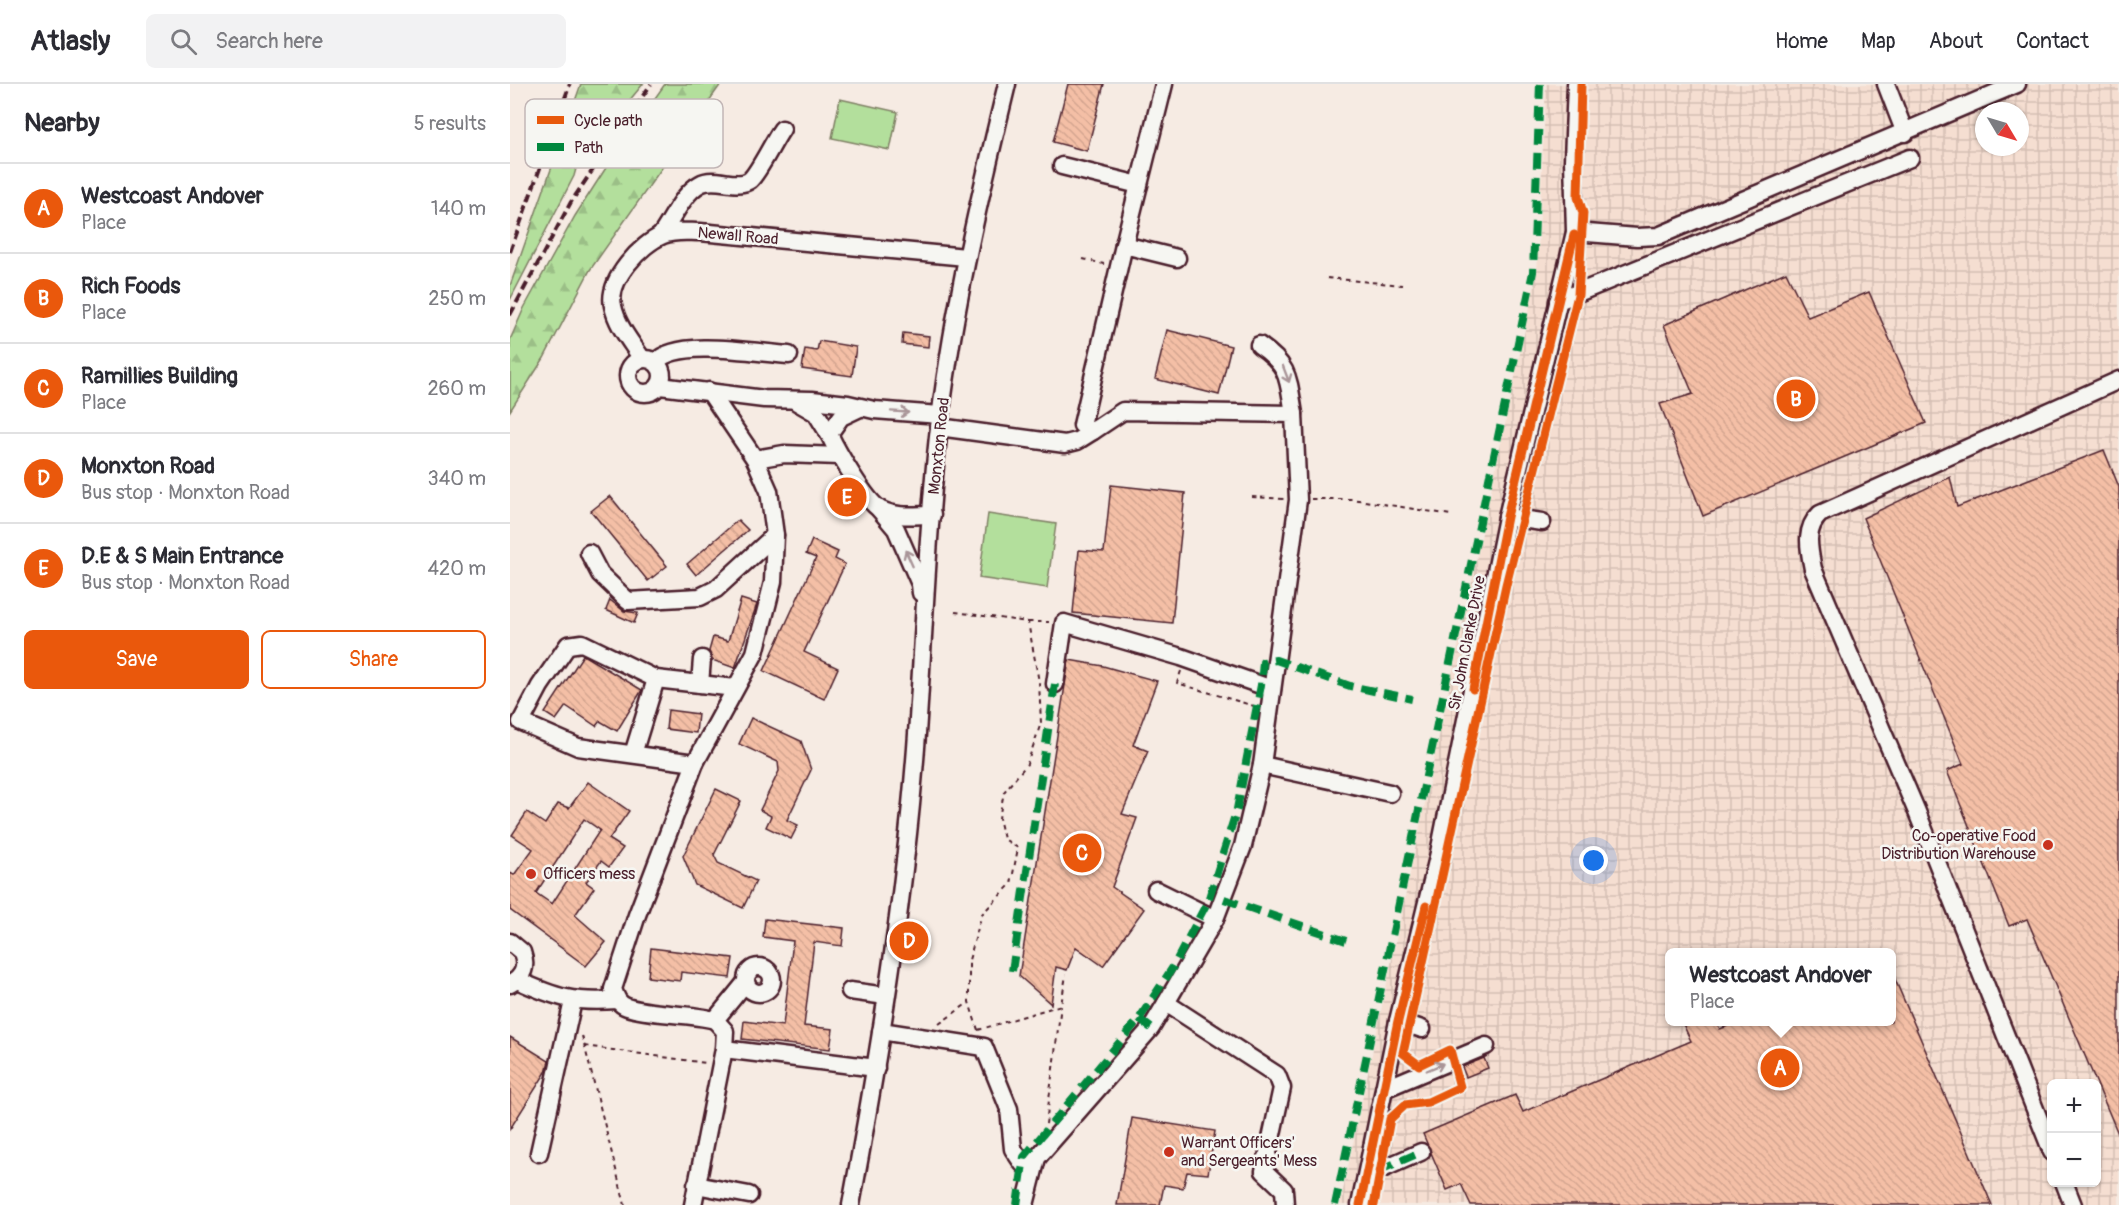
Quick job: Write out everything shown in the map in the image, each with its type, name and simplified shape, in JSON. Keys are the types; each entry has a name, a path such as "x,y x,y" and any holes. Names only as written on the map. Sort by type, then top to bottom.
{"street":[{"name":"Monxton Road","path":"851,1205 876,1068 898,914 916,749 924,612 940,421 966,257 1007,84"},
{"path":"1093,431 1082,425 1164,84"},
{"name":"Sir John Clarke Drive","path":"1360,1205 1398,1021 1439,852 1507,517 1558,301 1578,231 1574,160 1576,84"},
{"path":"1886,84 1905,133"},
{"path":"1578,231 1636,237 1658,236 2017,84"},
{"path":"660,386 663,376 621,327 612,306 612,290 616,279 637,254 661,235 686,199 700,184 721,181 739,183 751,179 782,129"},
{"path":"1558,301 1910,158"},
{"path":"1062,166 1139,185"},
{"name":"Newall Road","path":"661,235 676,231 700,232 966,257"},
{"path":"1124,246 1177,258"},
{"path":"1026,1200 1037,1158 1044,1148 1151,1028 1215,920 1243,846 1262,765 1298,500 1294,414 1287,373 1278,358 1259,345"},
{"path":"789,355 693,348 634,363 628,372 631,387 645,394 660,386 796,402 848,404 1065,444 1077,441 1124,411 1294,414"},
{"path":"2047,1139 1917,812 1813,569 1808,540 1812,522 1820,514 2119,380"},
{"path":"617,1000 614,989 637,915 695,763 755,653 764,625 773,582 775,535 769,491 755,459 709,391"},
{"path":"796,402 816,413 839,456 864,478 879,510 896,529 920,584 924,612"},
{"path":"829,434 841,417 860,408"},
{"path":"755,459 784,454 839,456"},
{"path":"879,510 897,515 932,514"},
{"path":"1507,517 1542,522"},
{"path":"589,553 600,574 628,601 700,597 716,589 775,535"},
{"path":"1055,684 1064,623 1159,650 1272,689"},
{"path":"695,763 578,747 521,722 540,686 567,645 573,643 582,643 656,679 735,688"},
{"path":"700,684 702,660"},
{"path":"633,754 656,679"},
{"path":"1262,765 1390,793"},
{"path":"1156,890 1215,920"},
{"path":"510,942 516,945 525,959 525,967 514,982 573,1001 617,1000 627,1007 696,1015 715,1020 725,1031 693,1205"},
{"path":"715,1020 746,982"},
{"path":"850,991 886,996"},
{"path":"539,1153 573,1001"},
{"path":"1166,1003 1277,1075 1282,1088 1264,1171 1284,1190 1285,1205"},
{"path":"1398,1021 1422,1029"},
{"path":"881,1031 984,1047 1009,1109 1013,1149 1023,1164"},
{"path":"1384,1089 1486,1046"},
{"path":"722,1057 876,1068"},
{"path":"1380,1170 1421,1152"},
{"path":"696,1185 749,1195"},
{"path":"2066,1187 2073,1205"}],"path":[{"path":"1083,259 1119,267"},
{"path":"1327,278 1402,285"},
{"path":"1252,497 1298,500 1352,499 1451,515"},
{"path":"955,612 1028,622 1064,623"},
{"path":"984,1047 969,1002 969,960 982,915 1011,884 1018,848 1004,839 999,818 1004,792 1027,764 1041,723 1039,682 1028,622"},
{"path":"1183,668 1177,683 1255,706"},
{"path":"1046,1131 1066,975"},
{"path":"920,1038 969,1002"},
{"path":"978,1030 1061,1005"},
{"path":"626,1205 584,1046 722,1057"}],"shaded area":[{"path":"1546,84 2119,84 2119,1205 1340,1205 1537,273"}],"green space":[{"path":"581,84 643,84 631,99 576,99"},
{"path":"665,84 721,84 710,99 654,99"},
{"path":"840,99 898,112 890,150 832,138"},
{"path":"551,168 576,168 510,300 510,286"},
{"path":"606,168 662,168 590,270 544,358 510,411 510,340 524,308 575,216"},
{"path":"988,514 1056,524 1047,588 979,578"}],"building":[{"path":"1068,84 1104,84 1087,151 1053,142"},
{"path":"1786,272 1808,317 1869,292 1926,423 1703,516 1660,404 1693,394 1664,325"},
{"path":"1167,330 1231,346 1219,395 1155,379"},
{"path":"903,333 929,336 928,347 902,344"},
{"path":"819,341 856,347 852,376 802,369 805,349 817,351"},
{"name":"Co-operative Food Distribution Warehouse","path":"2104,450 2119,487 2119,1136 2101,1094 2101,1079 2095,1079 2027,919 2009,926 1947,771 1963,764 1863,518 1950,477 1957,507"},
{"path":"1111,485 1185,493 1172,623 1073,613 1079,550 1104,552"},
{"path":"610,496 667,566 648,581 591,511"},
{"path":"738,520 748,530 696,575 687,564"},
{"path":"812,540 838,552 835,559 845,564 804,652 838,668 824,699 764,671 816,558 806,554"},
{"path":"741,599 757,604 735,668 712,660 709,651 713,637 728,641"},
{"path":"610,600 624,611 638,613 634,623 606,610"},
{"path":"583,655 642,690 617,731 600,721 596,726 566,706 556,720 545,713"},
{"path":"1069,660 1103,666 1157,681 1133,745 1148,751 1122,814 1137,818 1112,887 1144,909 1103,966 1076,947 1067,970 1056,967 1051,1004 1019,976"},
{"path":"668,710 698,714 696,733 666,729"},
{"path":"751,718 801,741 811,770 787,820 798,825 791,839 766,827 771,816 760,810 779,771 778,762 739,744"},
{"name":"Officers mess","path":"588,782 629,811 609,839 623,848 609,867 601,861 586,882 594,888 575,915 606,942 586,966 510,910 510,873 514,875 533,849 512,835 527,812 545,824 558,804 569,808","holes":["584,819 600,830 552,904 536,893"]},
{"path":"716,789 741,801 714,855 718,863 756,881 743,908 695,885 683,856"},
{"path":"765,919 844,928 842,946 814,942 804,1026 833,1029 830,1049 742,1039 744,1021 783,1026 793,941 763,937"},
{"path":"651,948 733,958 730,978 681,972 680,981 648,977"},
{"path":"1896,982 1992,1205 1471,1205 1461,1184 1447,1190 1423,1134 1515,1095 1523,1112 1691,1041 1684,1026 1718,1026 1720,1029 1728,1026 1896,1026"},
{"path":"510,1037 549,1061 546,1072 510,1129"},
{"path":"1484,1058 1488,1068 1466,1077 1462,1067"},
{"name":"Warrant Officers' and Sergeants' Mess","path":"1132,1118 1215,1131 1208,1174 1187,1172 1183,1188 1164,1185 1160,1205 1117,1205"}],"railway":[{"path":"565,99 570,84"},
{"path":"641,99 651,84"},
{"path":"510,252 540,168"},
{"path":"510,315 571,202 594,168"}],"marked path":[{"path":"1335,1205 1533,272 1540,84"},
{"path":"1017,1205 1024,1157 1139,1019 1173,967 1208,901 1237,809 1261,685 1263,662 1276,660 1350,686 1412,699"},
{"path":"1012,971 1055,684"},
{"path":"1224,899 1346,941"},
{"path":"1139,1019 1151,1028"},
{"path":"1380,1170 1421,1152"}],"cycle path":[{"path":"1374,1205 1390,1119 1405,1105 1428,1102 1460,1087 1450,1050 1419,1065 1403,1053 1506,585 1578,295 1583,213 1578,197 1581,84"},
{"path":"1473,689 1507,517 1574,235"},
{"path":"1360,1205 1398,1021 1426,906"}],"place":[{"name":"Rich Foods","path":"1796,399"},
{"name":"D.E & S Main Entrance","path":"847,497"},
{"name":"Co-operative Food Distribution Warehouse","path":"2048,845"},
{"name":"Ramillies Building","path":"1082,853"},
{"name":"Officers mess","path":"531,874"},
{"name":"Monxton Road","path":"909,941"},
{"name":"Westcoast Andover","path":"1780,1068"},
{"name":"Warrant Officers' and Sergeants' Mess","path":"1169,1152"}]}
